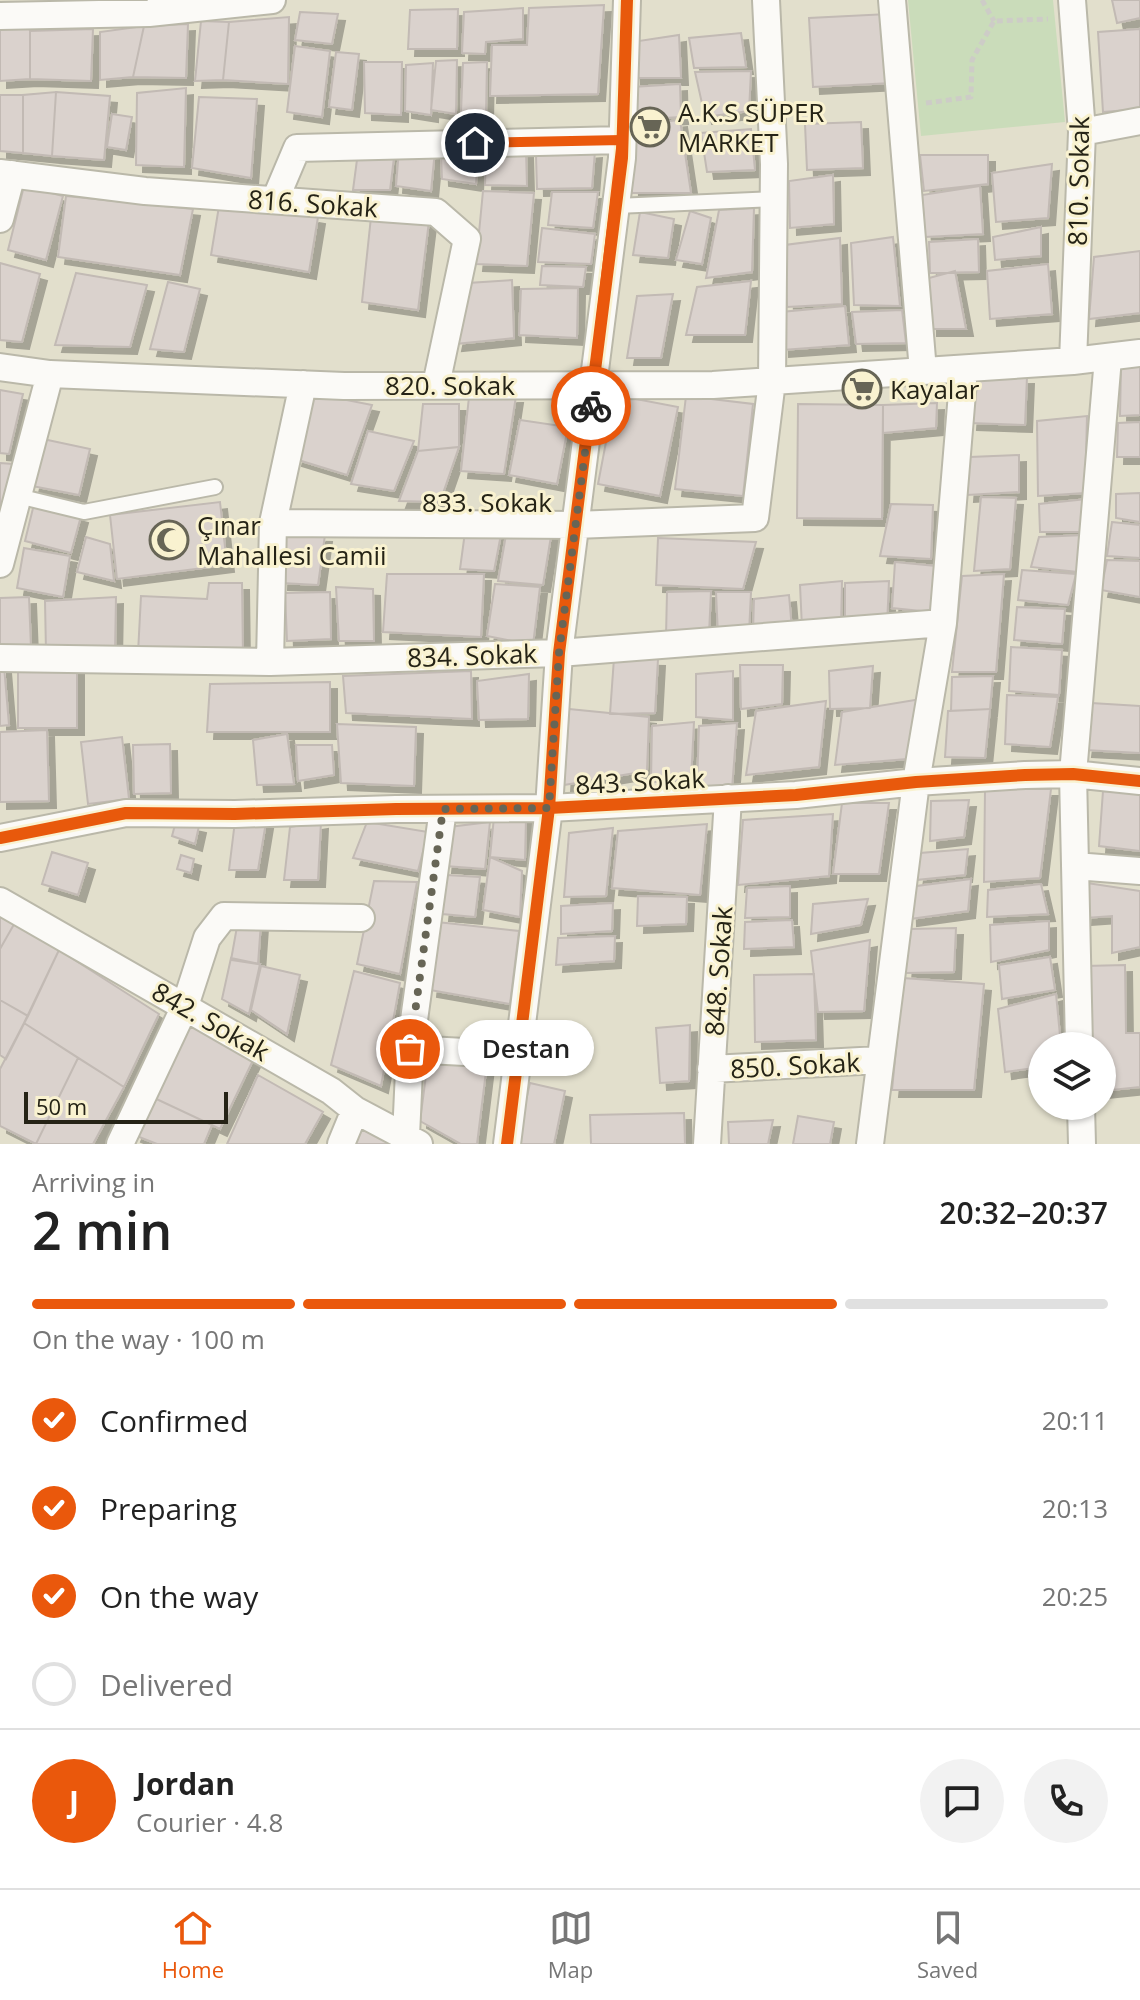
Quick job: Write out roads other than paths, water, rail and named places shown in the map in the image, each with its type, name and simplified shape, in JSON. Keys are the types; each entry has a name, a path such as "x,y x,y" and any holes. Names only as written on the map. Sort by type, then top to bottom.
{"street":[{"path":"0,16 46,7 87,16 150,7 272,0"},
{"path":"507,1144 549,808 559,653 616,206 622,140 627,0"},
{"path":"766,0 773,199 772,381"},
{"path":"892,0 923,371"},
{"name":"810. Sokak","path":"1073,9 1082,132 1073,361"},
{"path":"1082,132 1140,121"},
{"path":"275,200 297,148 622,140"},
{"path":"0,219 6,173"},
{"name":"816. Sokak","path":"6,173 145,191 436,212 467,239 436,385"},
{"name":"820. Sokak","path":"0,367 50,374 303,384 713,385 1073,361 1140,353"},
{"path":"1079,1032 1073,774 1108,358"},
{"path":"870,1144 916,782 943,623 964,369"},
{"path":"0,564 50,374"},
{"name":"833. Sokak","path":"273,523 575,525 755,518 772,381"},
{"path":"270,662 273,523 303,384"},
{"name":"834. Sokak","path":"0,658 270,662 559,653 943,623"},
{"name":"843. Sokak","path":"0,838 126,813 549,808 796,795 916,782 1073,774 1140,781"},
{"name":"848. Sokak","path":"707,1144 728,798"},
{"path":"412,1140 410,1049 443,809"},
{"path":"1075,866 1140,871"},
{"name":"842. Sokak","path":"0,901 331,1091 355,1110 412,1140"},
{"path":"120,1144 185,1006 207,938 224,916 361,918"},
{"path":"410,1049 520,1055"},
{"name":"850. Sokak","path":"711,1069 879,1060"},
{"path":"341,1144 355,1110"},
{"path":"1081,1120 1082,1144"}],"lane":[{"path":"616,206 773,199"},
{"path":"18,496 84,512 215,487"}],"place":[{"name":"A.K.S SÜPER MARKET","path":"650,127"},
{"name":"Kayalar","path":"862,389"},
{"name":"Çınar Mahallesi Camii","path":"169,540"},
{"name":"Destan","path":"410,1049"}]}
